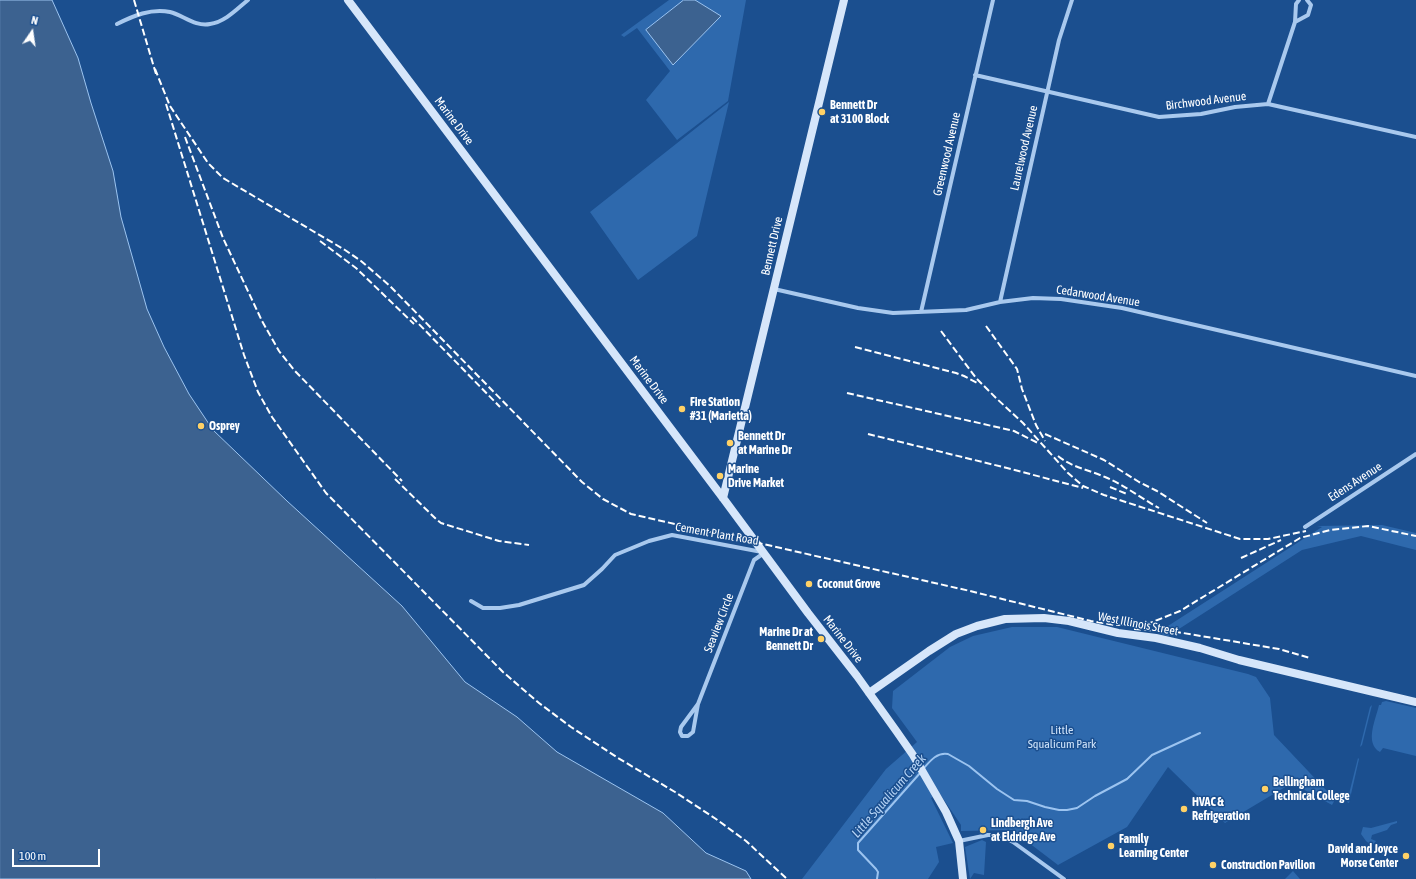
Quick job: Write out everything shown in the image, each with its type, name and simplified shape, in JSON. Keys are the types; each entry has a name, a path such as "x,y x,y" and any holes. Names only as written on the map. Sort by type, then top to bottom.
{"main road":[{"name":"Marine Drive","path":"348,0 897,732 913,755 946,812 959,841 963,879"},
{"name":"Bennett Drive","path":"723,498 844,0"},
{"name":"West Illinois Street","path":"869,693 956,634 977,626 1005,619 1044,618 1069,621 1118,633 1156,638 1200,648 1239,660 1416,702"}],"street":[{"path":"117,24 135,16 155,11 170,12 195,23 209,25 223,20 248,0"},
{"name":"Greenwood Avenue","path":"921,312 992,0"},
{"name":"Laurelwood Avenue","path":"1000,302 1059,40 1072,0"},
{"path":"1268,104 1295,22 1296,4 1299,0"},
{"path":"1295,22 1308,15 1311,5 1307,0"},
{"name":"Birchwood Avenue","path":"975,76 1159,117 1193,115 1235,107 1268,104 1416,137"},
{"name":"Cedarwood Avenue","path":"774,289 858,308 893,313 966,310 1000,302 1033,298 1061,299 1122,308 1416,376"},
{"name":"Edens Avenue","path":"1305,527 1416,454"},
{"name":"Cement Plant Road","path":"471,601 483,608 500,608 519,605 584,585 616,555 649,541 672,534 764,553"},
{"name":"Seaview Circle","path":"698,704 681,727 680,732 682,736 688,736 693,732 698,704 754,560 764,553"},
{"path":"959,841 999,834 1013,842 1064,879"}],"green space":[{"path":"669,0 684,0 646,30 721,16 695,0 746,0 728,101 677,140 646,100 670,71 637,28 624,37 621,35"},
{"path":"729,102 697,236 638,280 590,212"},
{"path":"1382,525 1416,533 1416,550 1361,536 1302,550 1168,636 1157,633 1322,527 1317,526"},
{"name":"Little Squalicum Park","path":"1012,627 1057,627 1256,677 1270,698 1274,735 1326,790 1337,796 1332,805 1292,783 1225,823 1168,767 1127,827 1058,865 1012,830 961,831 961,825 940,794 931,798 953,843 936,847 939,862 928,879 802,879 886,769 917,742 892,708 893,691 950,647 973,636"},
{"path":"1386,701 1416,708 1416,756 1383,748 1380,752 1375,748 1372,730 1379,705"},
{"path":"1372,705 1362,745 1360,747 1370,707"},
{"path":"1358,758 1359,759 1349,803 1347,802"},
{"path":"1397,821 1397,823 1391,825 1387,830 1372,835 1371,839 1376,841 1372,846 1361,834 1363,827 1371,828"},
{"path":"982,840 986,842 984,875 974,873 970,879 965,847"},
{"path":"1379,844 1388,852 1386,858 1375,847"},
{"path":"1293,871 1300,879 1285,879"}],"shaded area":[{"path":"0,0 52,0 78,58 113,171 121,217 147,309 164,347 189,394 213,430 287,501 402,606 465,682 517,717 557,752 663,813 706,853 746,871 751,879 0,879"},
{"path":"684,0 695,0 721,16 673,65 646,30"}],"waterway":[{"name":"Little Squalicum Creek","path":"924,768 931,760 940,754 948,754 969,766 997,789 1014,800 1027,801 1059,810 1067,810 1077,808 1095,796 1127,779 1152,755 1200,733"},
{"name":"Little Squalicum Creek","path":"877,879 878,872 858,850 858,843 921,772"}],"railway":[{"path":"134,0 156,74"},
{"path":"155,69 170,106 208,163 223,178 361,261 390,286 582,482 603,499 631,514 970,591 1091,621 1115,625 1150,623 1180,611 1300,538 1330,530 1368,526 1416,536"},
{"path":"166,104 244,355 258,392 272,417 326,493 503,672 539,703 571,727 618,758 675,792 716,819 746,841 787,879"},
{"path":"185,137 223,238 262,321 279,351 294,370 402,481"},
{"path":"320,241 356,268 414,324"},
{"path":"412,317 500,407"},
{"path":"986,326 1017,369 1022,389 1036,425 1045,441"},
{"path":"941,331 976,378 1023,423 1068,473 1083,486 1104,495 1240,539 1268,539 1306,531"},
{"path":"855,347 956,373 979,384"},
{"path":"847,393 1014,431 1038,443"},
{"path":"868,434 1083,488"},
{"path":"1045,434 1104,460 1139,482 1157,491 1207,523"},
{"path":"1058,456 1074,466 1112,480 1159,508"},
{"path":"395,479 441,523 499,541 529,545"},
{"path":"1110,487 1127,494"},
{"path":"1241,558 1281,540"},
{"path":"1134,629 1177,632 1279,649 1310,658"}],"place":[{"name":"Bennett Dr at 3100 Block","path":"822,112"},
{"name":"Fire Station #31 (Marietta)","path":"682,409"},
{"name":"Osprey","path":"201,426"},
{"name":"Bennett Dr at Marine Dr","path":"730,443"},
{"name":"Marine Drive Market","path":"720,476"},
{"name":"Coconut Grove","path":"809,584"},
{"name":"Marine Dr at Bennett Dr","path":"821,639"},
{"name":"Bellingham Technical College","path":"1265,789"},
{"name":"HVAC & Refrigeration","path":"1184,809"},
{"name":"Lindbergh Ave at Eldridge Ave","path":"983,830"},
{"name":"Family Learning Center","path":"1111,846"},
{"name":"David and Joyce Morse Center","path":"1406,856"},
{"name":"Construction Pavilion","path":"1213,865"}]}
